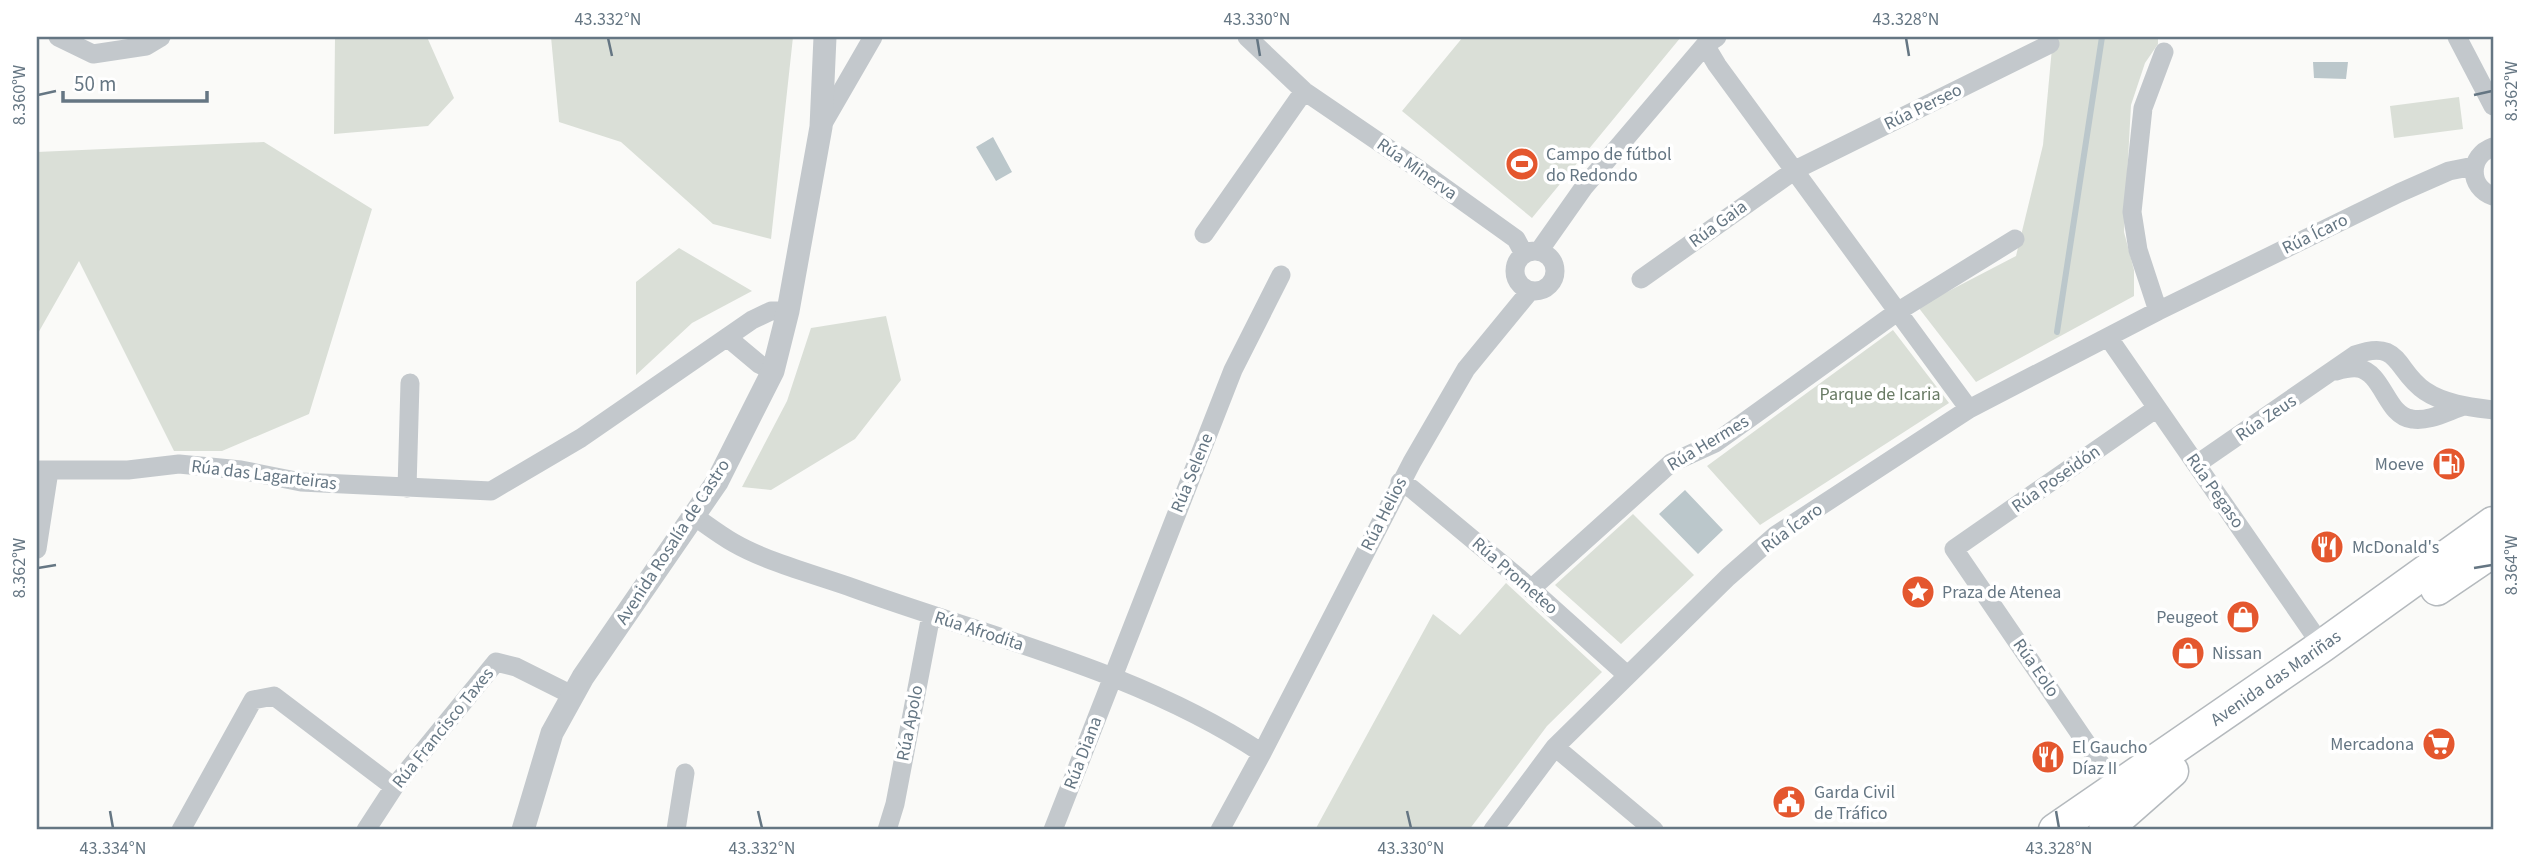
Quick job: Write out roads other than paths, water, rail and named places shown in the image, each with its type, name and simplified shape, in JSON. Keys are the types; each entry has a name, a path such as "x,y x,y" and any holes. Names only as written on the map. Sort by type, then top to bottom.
{"highway":[{"name":"Avenida das Mariñas","path":"2055,830 2491,530"},
{"name":"Avenida das Mariñas","path":"2105,830 2175,769 2491,530"}],"street":[{"path":"58,37 93,54 146,46 161,37"},
{"name":"Avenida Rosalía de Castro","path":"523,830 552,733 575,696 583,677 718,482 774,371 788,311 821,128 825,37"},
{"path":"821,128 873,37"},
{"name":"Rúa Minerva","path":"1247,37 1304,91 1414,166 1532,252"},
{"path":"2457,37 2493,106"},
{"path":"1711,41 1717,65 1969,409"},
{"path":"1530,291 1521,286 1514,274 1515,267 1532,252 1584,187 1711,41"},
{"name":"Rúa Perseo","path":"1795,170 2050,44"},
{"path":"2158,310 2138,250 2132,212 2143,108 2164,52"},
{"path":"1204,234 1304,91"},
{"path":"2493,147 2481,153 2474,166 2476,182 2481,189 2493,196"},
{"name":"Rúa Ícaro","path":"1493,830 1555,747 1728,578 1776,536 1969,409 2158,310 2410,188 2449,171 2474,166"},
{"name":"Rúa Gaia","path":"1641,279 1795,170"},
{"path":"1897,312 2015,239"},
{"name":"Rúa Helios","path":"1220,830 1400,482 1466,369 1530,291 1544,290 1553,279 1553,262 1532,252"},
{"name":"Rúa Selene","path":"1112,676 1233,370 1281,275"},
{"name":"Rúa das Lagarteiras","path":"43,470 128,470 179,464 241,470 301,482 491,491 581,438 707,349 762,315 771,311 788,311"},
{"name":"Rúa Hermes","path":"1531,589 1671,463 1715,443 1897,312"},
{"name":"Rúa Pegaso","path":"2108,337 2322,646"},
{"path":"728,338 759,364 774,371"},
{"name":"Rúa Zeus","path":"2197,464 2355,355 2371,349 2385,351 2397,359 2422,389 2436,397 2464,406 2493,410"},
{"name":"Rúa Zeus","path":"2335,371 2354,368 2366,371 2400,415 2410,419 2426,419 2464,406"},
{"path":"407,488 410,383"},
{"name":"Rúa Poseidón","path":"1954,549 2157,408"},
{"path":"37,549 43,470"},
{"name":"Rúa Prometeo","path":"1400,482 1412,489 1531,589 1627,675"},
{"name":"Rúa Afrodita","path":"694,516 735,544 760,554 1112,676 1185,707 1262,752"},
{"name":"Rúa Eolo","path":"1954,549 2117,788"},
{"name":"Rúa Apolo","path":"887,830 895,804 931,615"},
{"name":"Rúa Francisco Taxes","path":"366,830 394,787 496,662 516,667 575,696"},
{"name":"Rúa Diana","path":"1054,830 1112,676"},
{"path":"181,830 253,700 275,696 394,787"},
{"path":"1555,747 1654,830"},
{"path":"676,830 685,773"}],"waterway":[{"path":"2057,332 2102,37"}],"place":[{"name":"Campo de fútbol do Redondo","path":"1522,164"},
{"name":"Moeve","path":"2449,464"},
{"name":"McDonald's","path":"2327,547"},
{"name":"Praza de Atenea","path":"1918,592"},
{"name":"Peugeot","path":"2243,617"},
{"name":"Nissan","path":"2188,653"},
{"name":"Mercadona","path":"2439,744"},
{"name":"El Gaucho Díaz II","path":"2048,757"},
{"name":"Garda Civil de Tráfico","path":"1789,802"}],"park label":[{"name":"Parque de Icaria","path":"1880,394"}]}
